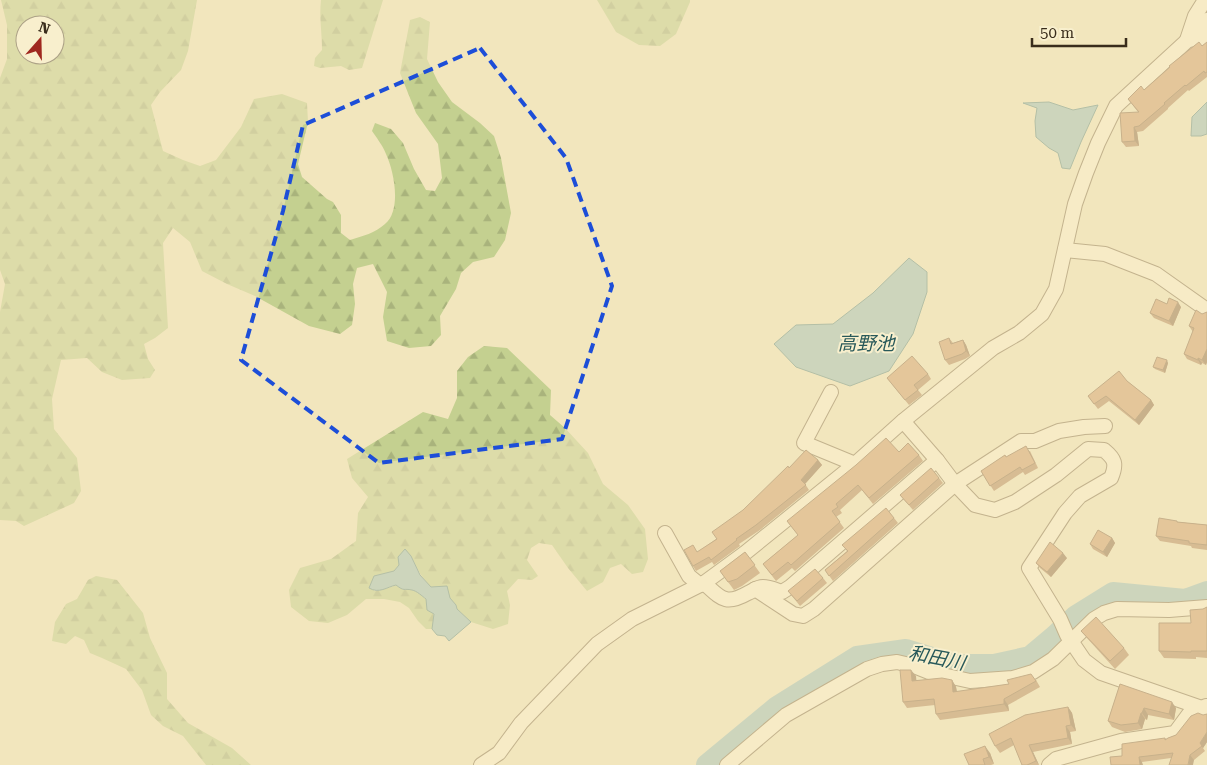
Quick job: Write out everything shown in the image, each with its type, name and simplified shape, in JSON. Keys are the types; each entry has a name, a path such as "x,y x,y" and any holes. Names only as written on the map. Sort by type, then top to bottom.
{"street":[{"path":"1187,40 1194,16 1205,0"},
{"path":"481,765 499,753 521,723 597,644 632,619 702,584 745,553 993,348 1019,333 1042,314 1056,289 1076,204 1086,173 1098,142 1116,106 1202,27 1207,20"},
{"path":"1187,40 1207,38"},
{"path":"1065,250 1105,254 1156,274 1207,310"},
{"path":"831,392 804,443 855,464"},
{"path":"903,421 955,484 975,505 996,510 1015,502 1056,475 1088,449 1104,450 1113,458 1115,469 1112,478 1080,496 1065,513 1029,568 1060,619 1069,638 1084,660 1101,673 1205,708"},
{"path":"755,589 793,614 802,616 814,609 955,484 1021,441 1035,441 1059,431 1105,426"},
{"path":"665,533 689,576 721,598 735,600 762,587 782,592 937,460"},
{"path":"727,765 786,715 867,669 882,664 897,662 929,672 970,681 1012,678 1033,672 1053,660 1069,638 1104,613 1117,609 1169,610 1207,607"},
{"path":"1049,765 1056,759 1121,741 1176,733 1189,714 1205,708"}],"highlighted area":[{"path":"480,48 566,158 612,286 562,439 379,463 241,360 283,211 303,125"}],"green space":[{"path":"1,0 197,0 188,51 181,70 160,92 151,105 163,151 200,166 216,160 241,127 254,99 282,94 307,103 308,122 298,164 302,177 333,202 341,215 341,233 350,240 377,230 390,218 393,210 395,190 392,170 383,148 372,131 375,123 391,129 403,143 414,169 426,190 435,191 442,178 438,144 416,113 400,73 410,20 420,17 430,22 427,59 438,82 452,102 494,136 501,158 511,213 505,240 494,257 473,262 461,273 456,289 440,316 441,335 431,346 409,348 387,341 383,317 387,292 373,264 357,268 353,284 355,304 352,325 340,334 309,326 255,296 202,271 190,242 173,228 163,243 168,328 144,344 148,359 155,370 150,378 122,380 102,372 87,358 61,360 52,399 54,429 77,458 81,491 74,503 24,526 16,521 0,520 0,312 5,284 0,270 0,78 7,59 7,25"},
{"path":"321,0 383,0 362,68 349,70 341,66 320,68 314,66 315,58 322,50"},
{"path":"597,0 690,0 690,2 676,34 660,46 639,45 616,32"},
{"path":"484,346 507,348 551,390 550,415 588,453 603,484 628,505 645,529 648,559 643,572 632,574 621,564 610,568 603,582 587,591 552,545 539,543 531,548 527,560 538,576 532,580 518,579 507,591 510,605 508,624 493,629 471,622 457,609 453,602 430,586 419,572 411,556 394,571 374,576 374,591 397,585 403,589 415,591 425,598 432,609 434,621 432,629 426,629 409,608 400,602 384,599 366,599 347,615 328,623 309,621 291,607 289,590 300,568 331,559 356,541 358,513 368,497 352,478 347,459 423,412 448,419 457,398 457,371 468,357"},
{"path":"96,576 117,580 143,613 150,638 167,673 167,699 188,723 232,748 251,765 206,765 183,736 163,726 151,715 142,690 126,669 90,653 84,640 75,636 66,644 52,641 55,622 66,604 77,599 88,580"}],"water":[{"path":"1049,102 1073,110 1098,105 1070,169 1062,168 1058,153 1036,137 1035,121 1037,108 1023,103"},
{"path":"1207,102 1207,134 1191,136 1192,117"},
{"name":"高野池","path":"909,258 927,272 927,292 913,334 889,371 850,386 796,367 774,344 796,325 833,324 873,293"},
{"path":"405,549 411,556 420,575 431,587 447,586 450,598 457,609 471,622 449,641 445,636 437,635 432,629 434,614 427,610 426,599 418,592 403,589 396,585 380,590 369,588 374,576 394,571 399,565 398,557"}],"building":[{"path":"1199,42 1202,46 1207,42 1207,72 1205,73 1204,71 1185,85 1139,126 1134,127 1135,141 1122,142 1120,113 1139,112 1128,99 1141,86 1144,90 1169,66"},
{"path":"1169,298 1178,302 1169,321 1150,313 1156,299 1167,304"},
{"path":"1196,310 1202,314 1207,312 1207,349 1202,360 1184,354 1194,328 1189,326"},
{"path":"949,338 951,344 963,340 966,351 945,360 939,342"},
{"path":"912,356 928,374 914,385 918,390 905,400 887,378"},
{"path":"1157,357 1167,360 1163,370 1153,367"},
{"path":"1119,371 1127,381 1151,400 1135,420 1106,396 1094,404 1088,396"},
{"path":"886,438 899,452 908,443 919,455 869,498 858,485 836,504 838,507 832,511 840,522 791,565 788,562 772,575 763,564 798,535 787,521"},
{"path":"1026,446 1035,463 1022,470 1020,467 990,486 981,471 1005,455 1006,457"},
{"path":"806,450 818,460 801,480 806,485 711,560 709,557 693,566 684,550 693,545 697,552 717,539 712,532 743,510"},
{"path":"931,468 939,478 909,505 900,495"},
{"path":"886,508 894,518 829,576 825,570 848,551 842,545"},
{"path":"1159,518 1207,525 1207,545 1156,536"},
{"path":"1098,530 1112,538 1103,552 1090,544"},
{"path":"1050,542 1063,553 1047,572 1036,563"},
{"path":"745,552 755,565 737,579 728,582 720,571"},
{"path":"815,569 823,578 797,601 788,591"},
{"path":"1207,607 1207,651 1159,651 1159,623 1191,623 1190,610"},
{"path":"1096,617 1124,648 1110,661 1081,631"},
{"path":"900,670 911,670 912,681 942,678 952,680 953,692 1009,684 1007,680 1031,674 1036,681 1004,699 1004,704 936,714 934,699 903,702"},
{"path":"1120,684 1172,702 1169,714 1144,708 1138,723 1121,725 1108,721"},
{"path":"1068,707 1071,725 1066,726 1068,738 1029,745 1036,761 1027,765 1022,765 1011,738 995,746 989,734 1025,715"},
{"path":"1198,713 1207,714 1207,732 1200,743 1202,746 1190,755 1188,765 1169,765 1173,753 1139,757 1140,765 1111,765 1110,757 1122,756 1122,744 1165,738 1165,740 1176,735 1191,716"},
{"path":"985,746 989,757 983,759 985,765 969,765 964,754"}],"waterway":[{"name":"和田川","path":"707,765 777,707 857,657 906,650 955,665 994,665 1030,657 1076,616 1113,593 1185,600 1207,592"}]}
